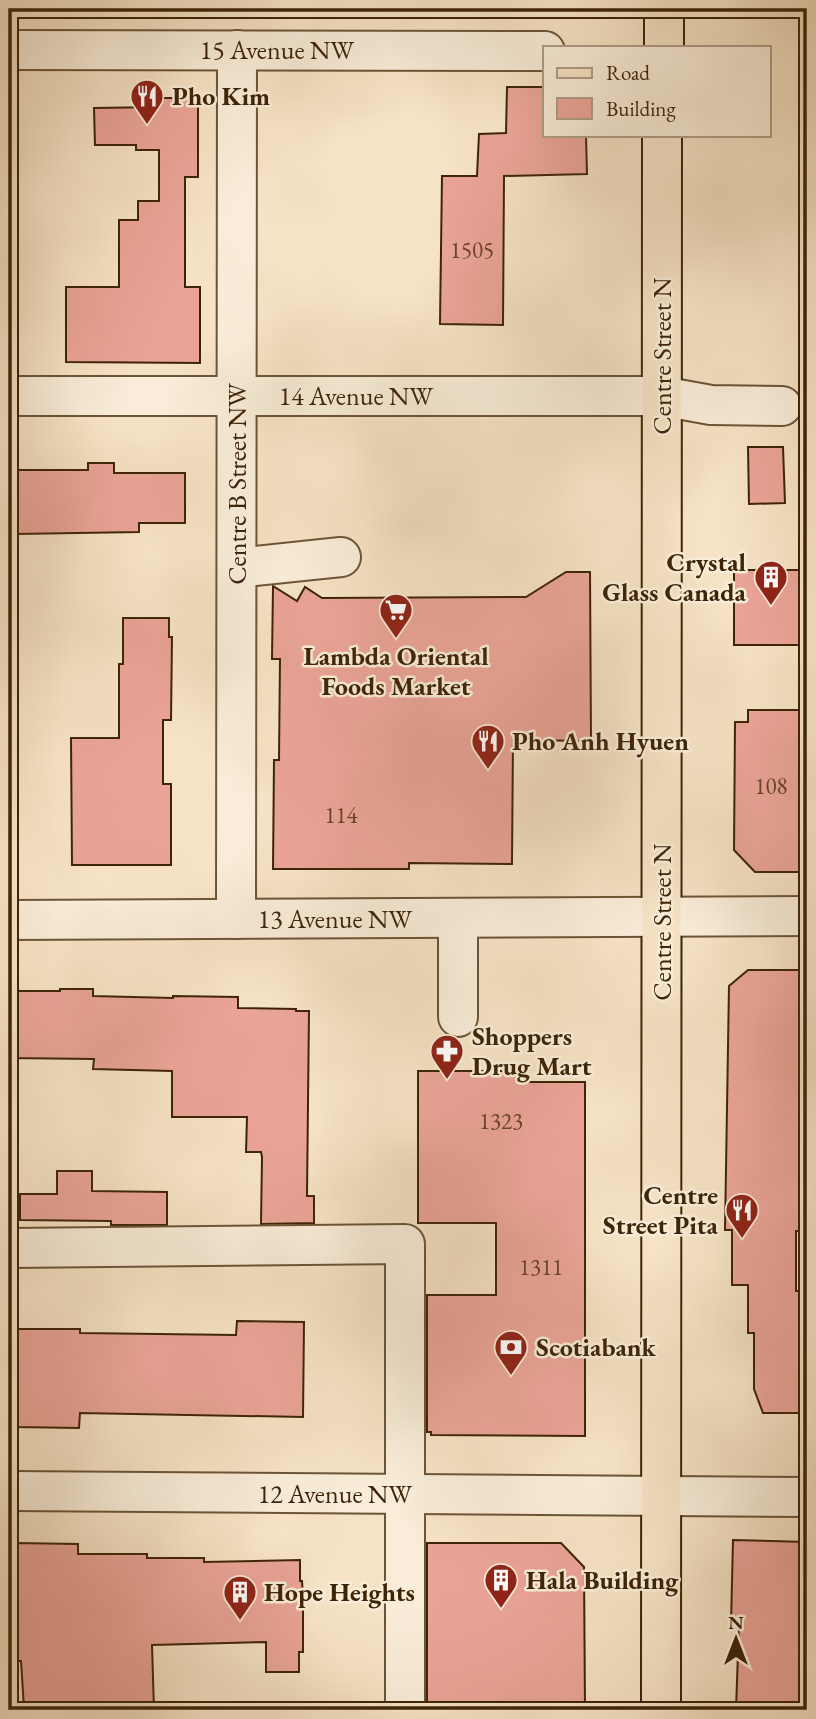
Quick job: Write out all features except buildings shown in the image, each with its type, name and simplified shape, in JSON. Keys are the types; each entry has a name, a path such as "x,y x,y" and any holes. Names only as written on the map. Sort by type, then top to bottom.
{"main road":[{"path":"664,9 664,46"},
{"name":"Centre Street N","path":"661,1710 662,136"}],"street":[{"name":"15 Avenue NW","path":"9,50 543,51"},
{"name":"Centre B Street NW","path":"236,919 237,50"},
{"name":"14 Avenue NW","path":"9,397 662,396 710,405 782,406"},
{"path":"237,568 341,556"},
{"name":"13 Avenue NW","path":"9,920 807,916"},
{"path":"458,918 458,1017"},
{"path":"9,1248 405,1244 405,1710"},
{"name":"12 Avenue NW","path":"9,1491 807,1497"}],"place":[{"name":"Pho Kim","path":"147,126"},
{"name":"Crystal Glass Canada","path":"771,607"},
{"name":"Lambda Oriental Foods Market","path":"396,640"},
{"name":"Pho Anh Hyuen","path":"488,771"},
{"name":"Shoppers Drug Mart","path":"447,1081"},
{"name":"Centre Street Pita","path":"742,1240"},
{"name":"Scotiabank","path":"511,1377"},
{"name":"Hala Building","path":"501,1610"},
{"name":"Hope Heights","path":"240,1622"}]}
